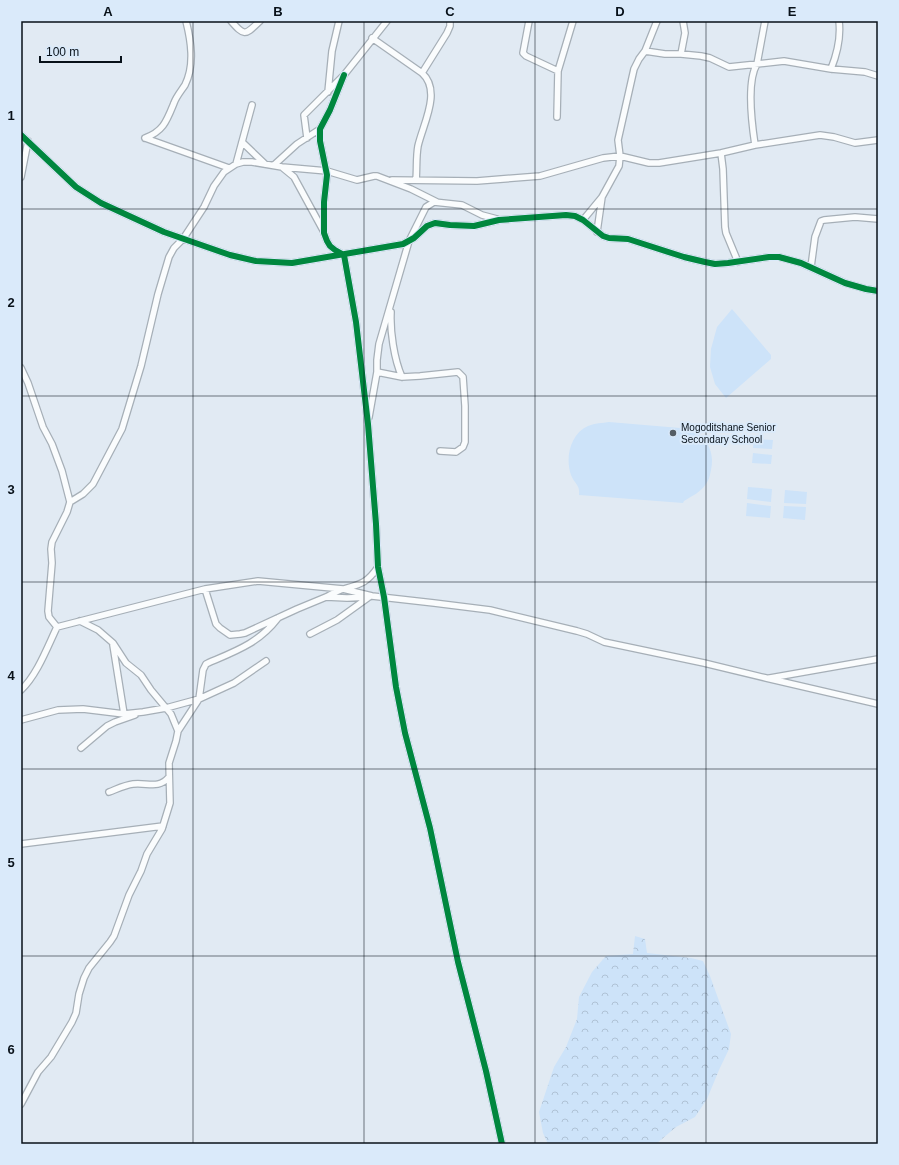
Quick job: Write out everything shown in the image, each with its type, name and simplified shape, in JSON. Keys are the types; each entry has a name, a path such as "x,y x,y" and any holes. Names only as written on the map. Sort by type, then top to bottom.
{"street":[{"path":"186,21 191,42 188,77 164,124 152,135 145,138 229,168"},
{"path":"231,21 241,32 244,32 260,21"},
{"path":"328,92 332,51 339,21"},
{"path":"306,138 304,115 344,75 387,21"},
{"path":"422,73 447,33 450,26 450,21"},
{"path":"529,21 523,53 526,56 558,71"},
{"path":"557,117 558,71 573,21"},
{"path":"583,220 602,198 619,166 620,156 618,140 634,69 645,51 658,21"},
{"path":"682,54 685,33 683,21"},
{"path":"755,145 751,114 752,82 765,21"},
{"path":"831,69 836,56 840,30 839,21"},
{"path":"372,38 422,73 428,79 431,100 418,146 416,180"},
{"path":"645,51 710,58 729,67 784,62 865,72 878,76"},
{"path":"324,233 324,202 327,171 320,141 320,129 330,110 344,75"},
{"path":"236,164 252,105"},
{"path":"274,165 297,144 320,129"},
{"path":"21,135 76,187 101,203 164,232 230,255 265,262 292,263 403,244 427,226 435,223 474,226 499,220 566,215 576,216 603,236 609,238 628,239 684,257 716,264 779,257 812,268 845,283 878,291"},
{"path":"388,181 477,181 540,176 599,158 620,156 654,163 721,153 755,145 820,136 834,137 855,143 878,140"},
{"path":"21,176 28,141"},
{"path":"242,142 266,164"},
{"path":"721,153 725,227 738,262"},
{"path":"70,502 83,494 93,484 122,429 168,257 204,207 214,186 224,172 229,168 243,162 252,162 282,167 327,171 353,179 374,176 410,189 437,202 462,206 482,215 499,220"},
{"path":"282,167 294,177 330,246 344,255"},
{"path":"597,232 602,198"},
{"path":"368,424 377,372 379,344 409,241 426,207 430,203 437,202"},
{"path":"812,268 815,237 821,221 855,217 878,219"},
{"path":"344,255 356,322 368,424 378,567 384,597 396,687 405,733 430,828 458,962 486,1071 502,1144"},
{"path":"391,304 390,324 398,367 402,377"},
{"path":"21,368 62,471 70,502 67,512 51,546 52,563 48,611 49,617 57,627"},
{"path":"377,372 402,377 456,372 461,374 463,377 465,406 465,442 463,447 456,452 440,451"},
{"path":"205,589 216,624 230,635 246,633 314,601 343,589 361,584 368,579 378,567"},
{"path":"21,690 34,674 57,627 205,589 250,582 262,581 343,589 370,596"},
{"path":"310,634 337,620 370,596"},
{"path":"326,597 384,597 490,610 577,631 604,642 704,663 878,704"},
{"path":"21,1104 38,1072 51,1057 75,1017 81,984 89,968 114,936 129,895 141,871 147,854 163,826 170,803 169,763 178,731 199,699 203,670 206,664 248,646 268,631 278,618"},
{"path":"80,621 98,630 113,643 126,663 141,675 173,717 178,731"},
{"path":"113,643 124,714"},
{"path":"766,678 878,659"},
{"path":"21,720 58,710 83,709 124,714 166,708 199,699 234,683 266,661"},
{"path":"81,748 107,726 143,712"},
{"path":"109,792 131,784 156,784 165,781 169,777"},
{"path":"21,844 163,826"}],"green space":[{"path":"732,309 771,355 771,359 726,398 715,384 710,367 711,349 717,327"},
{"path":"609,422 680,428 695,433 701,437 709,447 712,461 709,477 704,487 683,503 579,495 578,486 571,475 569,468 570,447 577,435 588,426"},
{"path":"754,439 773,440 772,449 753,448"},
{"path":"753,453 772,455 771,464 752,463"},
{"path":"748,487 772,489 771,502 747,499"},
{"path":"785,490 807,492 806,504 784,503"},
{"path":"747,503 771,506 770,518 746,516"},
{"path":"784,506 806,507 805,520 783,518"},
{"path":"635,936 645,939 647,953 691,958 703,961 731,1034 729,1049 707,1099 695,1117 676,1127 656,1144 548,1144 543,1133 539,1112 554,1067 566,1047 577,1019 579,997 592,972 606,956 633,954"}],"cycle path":[{"path":"344,75 330,110 320,129 320,141 327,175 324,202 324,233 330,246 344,255 356,322 368,424 378,567 384,597 396,687 405,733 430,828 458,962 486,1071 502,1144"},
{"path":"21,135 76,187 101,203 164,232 230,255 256,261 292,263 403,244 414,238 427,226 435,223 474,226 499,220 566,215 575,216 583,220 603,236 609,238 628,239 684,257 715,264 779,257 801,263 845,283 878,291"}],"place":[{"name":"Mogoditshane Senior Secondary School","path":"673,433"}]}
